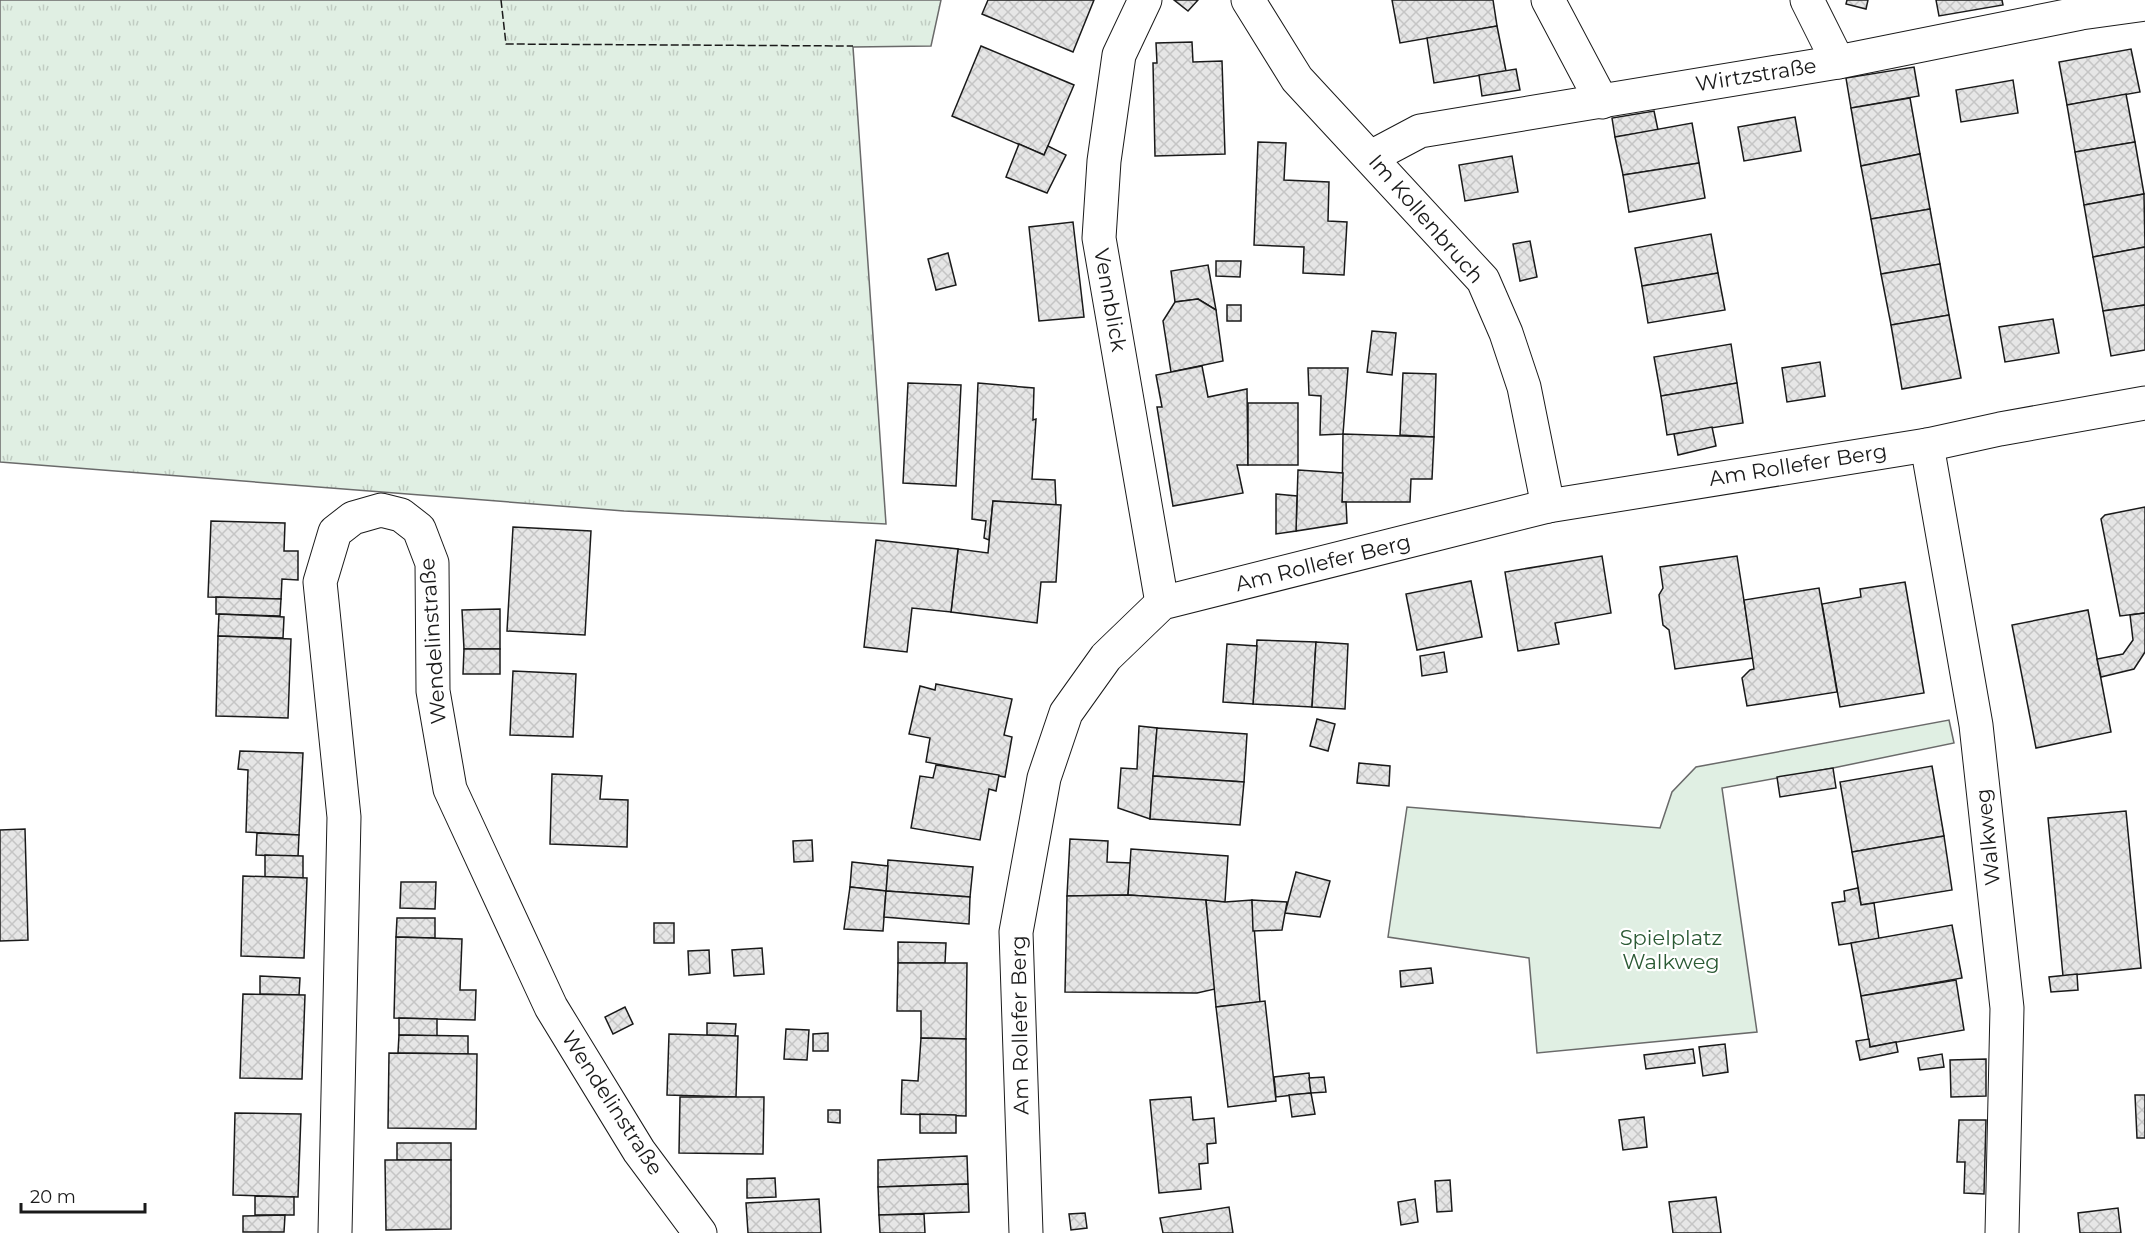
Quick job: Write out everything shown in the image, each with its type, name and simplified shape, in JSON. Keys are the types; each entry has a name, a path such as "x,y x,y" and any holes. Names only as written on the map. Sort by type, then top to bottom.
{"street":[{"name":"Vennblick","path":"1144,0 1119,55 1104,161 1099,238 1162,603"},
{"name":"Im Kollenbruch","path":"1248,0 1297,79 1483,280 1506,333 1524,387 1548,506"},
{"path":"1548,0 1602,102"},
{"path":"1807,0 1838,62"},
{"name":"Wirtzstraße","path":"1371,157 1420,131 1838,62 2078,7 2145,4"},
{"name":"Am Rollefer Berg","path":"1026,1233 1017,932 1044,778 1066,713 1106,657 1162,603 1548,506 1927,445 2000,429 2145,403"},
{"name":"Walkweg","path":"1927,445 1975,717 2007,1008 2002,1233"},
{"name":"Wendelinstraße","path":"336,1233 344,817 320,582 335,532 353,518 381,510 401,515 419,530 432,563 433,691 450,789 551,1007 639,1151 700,1233"}],"green space":[{"path":"0,0 941,0 931,46 853,47 886,524 624,511 0,462"},
{"name":"Spielplatz Walkweg","path":"1949,720 1954,743 1722,788 1757,1032 1537,1053 1529,958 1388,937 1407,807 1660,828 1672,792 1696,767"}],"building":[{"path":"988,0 1094,0 1073,52 982,14"},
{"path":"1174,0 1198,0 1188,11"},
{"path":"1392,0 1493,0 1497,26 1400,43"},
{"path":"1847,0 1868,0 1866,9 1846,4"},
{"path":"1936,0 2002,0 2003,5 1939,16"},
{"path":"1497,26 1506,71 1434,83 1427,38"},
{"path":"1192,42 1193,62 1222,61 1225,154 1155,156 1153,63 1157,63 1156,43"},
{"path":"981,46 1074,85 1044,155 952,116"},
{"path":"2131,49 2140,92 2067,105 2059,62"},
{"path":"1914,67 1919,96 1851,108 1846,78"},
{"path":"1516,69 1520,90 1482,96 1479,75"},
{"path":"2013,80 2018,113 1961,122 1956,90"},
{"path":"2126,94 2135,142 2075,152 2067,105"},
{"path":"1910,98 1920,154 1861,166 1851,108"},
{"path":"1654,111 1658,130 1615,137 1612,118"},
{"path":"1795,117 1801,151 1744,161 1738,127"},
{"path":"1692,123 1699,163 1623,175 1615,137"},
{"path":"1258,142 1286,143 1284,180 1329,182 1328,221 1347,222 1344,275 1303,273 1304,247 1254,245"},
{"path":"2135,142 2144,194 2084,205 2075,152"},
{"path":"1019,144 1044,155 1048,146 1066,155 1047,193 1006,177"},
{"path":"1920,154 1930,209 1871,219 1861,166"},
{"path":"1512,156 1518,192 1465,201 1459,165"},
{"path":"1699,163 1705,198 1629,212 1623,175"},
{"path":"2144,194 2145,247 2093,257 2084,205"},
{"path":"1930,209 1940,264 1881,274 1871,219"},
{"path":"1073,222 1084,317 1039,321 1029,227"},
{"path":"1711,234 1718,273 1642,286 1635,248"},
{"path":"1530,241 1537,277 1520,281 1513,244"},
{"path":"2145,247 2145,305 2103,311 2093,257"},
{"path":"948,253 956,285 936,290 928,259"},
{"path":"1216,261 1241,261 1240,277 1216,276"},
{"path":"1940,264 1949,315 1891,325 1881,274"},
{"path":"1208,265 1216,310 1198,299 1175,302 1171,271"},
{"path":"1718,273 1725,310 1648,323 1642,286"},
{"path":"1198,299 1216,310 1223,361 1171,372 1163,321 1175,302"},
{"path":"1227,305 1241,305 1241,321 1227,321"},
{"path":"2145,305 2145,350 2111,356 2103,311"},
{"path":"1949,315 1961,378 1902,389 1891,325"},
{"path":"2053,319 2059,353 2005,362 1999,327"},
{"path":"1372,331 1396,333 1392,375 1367,372"},
{"path":"1731,344 1737,383 1661,396 1654,357"},
{"path":"1820,362 1825,396 1787,402 1782,368"},
{"path":"1202,366 1208,397 1247,389 1248,465 1237,465 1243,493 1173,506 1157,407 1162,407 1156,375"},
{"path":"1308,368 1348,368 1343,434 1320,435 1321,396 1309,395"},
{"path":"1403,373 1436,374 1434,437 1400,435"},
{"path":"908,383 961,385 956,486 903,483"},
{"path":"978,383 1034,388 1033,420 1036,419 1032,479 1055,480 1056,505 993,501 989,540 984,538 986,521 972,519"},
{"path":"1737,383 1743,423 1667,435 1661,396"},
{"path":"1248,403 1298,403 1298,465 1248,465"},
{"path":"1712,427 1716,446 1678,455 1674,434"},
{"path":"1343,434 1434,437 1432,479 1411,479 1410,502 1342,502"},
{"path":"1298,470 1343,473 1342,502 1346,502 1347,523 1296,531"},
{"path":"1276,494 1297,496 1296,531 1276,534"},
{"path":"993,501 1061,505 1056,582 1041,582 1037,623 951,612 958,549 988,553"},
{"path":"2145,507 2145,613 2120,616 2101,519 2105,515"},
{"path":"211,521 285,523 284,551 298,551 298,580 282,579 281,599 208,597"},
{"path":"513,527 591,531 585,635 507,631"},
{"path":"876,540 958,549 951,612 912,608 907,652 864,647"},
{"path":"1602,556 1611,613 1555,623 1559,644 1518,651 1505,572"},
{"path":"1737,556 1753,658 1675,669 1669,630 1663,625 1659,595 1663,588 1660,567"},
{"path":"1471,581 1482,637 1417,650 1406,594"},
{"path":"1905,582 1924,693 1840,707 1822,604 1861,597 1860,589"},
{"path":"1819,588 1837,692 1747,706 1742,678 1754,669 1744,600"},
{"path":"216,597 281,599 280,616 216,614"},
{"path":"500,609 500,649 464,649 462,610"},
{"path":"2088,610 2111,732 2036,748 2012,625"},
{"path":"2145,613 2145,652 2134,669 2101,677 2097,659 2123,654 2133,640 2130,615"},
{"path":"219,614 284,617 283,638 218,636"},
{"path":"218,636 291,639 288,718 216,716"},
{"path":"1257,640 1316,642 1312,707 1253,704"},
{"path":"1316,642 1348,644 1345,709 1312,707"},
{"path":"1227,644 1257,646 1253,704 1223,702"},
{"path":"464,649 500,649 500,674 463,674"},
{"path":"1444,652 1447,672 1422,676 1420,656"},
{"path":"513,671 576,674 573,737 510,735"},
{"path":"936,684 1012,699 1004,735 1012,737 1005,777 926,762 930,738 909,734 920,686 935,690"},
{"path":"1317,719 1335,724 1328,751 1310,746"},
{"path":"1139,726 1157,728 1150,819 1118,808 1121,768 1137,769"},
{"path":"1157,728 1247,734 1244,782 1153,776"},
{"path":"240,751 303,753 299,835 246,832 248,770 238,769"},
{"path":"1359,763 1390,766 1389,786 1357,783"},
{"path":"936,765 999,775 996,791 989,789 980,840 911,828 920,776 933,778"},
{"path":"1932,766 1944,836 1852,852 1840,782"},
{"path":"1833,768 1836,788 1780,797 1777,777"},
{"path":"552,774 602,776 600,799 628,800 627,847 550,844"},
{"path":"1153,776 1244,782 1240,825 1150,819"},
{"path":"2126,811 2141,968 2063,976 2048,818"},
{"path":"25,829 28,940 0,941 0,830"},
{"path":"257,833 299,835 298,857 256,855"},
{"path":"1944,836 1952,890 1861,905 1852,852"},
{"path":"1070,839 1108,841 1107,862 1131,863 1128,895 1067,896"},
{"path":"812,840 813,861 794,862 793,841"},
{"path":"1131,849 1228,856 1225,902 1128,895"},
{"path":"265,855 303,856 303,878 265,877"},
{"path":"888,860 973,867 970,897 886,891"},
{"path":"852,862 888,866 886,891 850,887"},
{"path":"1296,872 1330,881 1320,917 1285,913"},
{"path":"243,876 307,878 304,958 241,956"},
{"path":"401,882 436,882 435,909 400,908"},
{"path":"850,887 886,891 883,931 844,929"},
{"path":"1858,888 1861,905 1874,903 1879,939 1839,945 1832,903 1845,901 1844,891"},
{"path":"886,891 970,897 969,924 884,917"},
{"path":"1128,895 1206,900 1215,989 1197,993 1065,992 1067,896"},
{"path":"1206,900 1225,902 1252,900 1260,1002 1216,1007"},
{"path":"1252,900 1287,902 1282,930 1253,931"},
{"path":"397,918 435,918 435,938 396,937"},
{"path":"654,923 674,923 674,943 654,943"},
{"path":"1952,925 1962,978 1861,996 1851,943"},
{"path":"396,937 462,939 460,990 476,990 475,1020 394,1018"},
{"path":"898,942 946,943 945,963 898,963"},
{"path":"762,948 764,974 734,976 732,950"},
{"path":"709,950 710,973 689,975 688,951"},
{"path":"898,963 967,963 966,1039 921,1038 921,1011 897,1011"},
{"path":"1431,968 1433,983 1401,987 1400,971"},
{"path":"2077,974 2078,990 2051,992 2049,977"},
{"path":"260,976 300,978 299,995 260,994"},
{"path":"1956,980 1964,1030 1870,1047 1861,996"},
{"path":"243,994 305,995 302,1079 240,1078"},
{"path":"1265,1001 1276,1101 1228,1107 1216,1007"},
{"path":"625,1007 633,1024 613,1034 605,1017"},
{"path":"399,1018 437,1019 437,1036 399,1035"},
{"path":"707,1023 736,1024 735,1036 707,1035"},
{"path":"786,1029 809,1030 807,1060 784,1059"},
{"path":"828,1033 828,1051 813,1051 813,1034"},
{"path":"669,1034 738,1036 736,1097 667,1095"},
{"path":"399,1035 468,1036 468,1054 398,1053"},
{"path":"921,1038 966,1039 966,1116 901,1114 902,1080 918,1081"},
{"path":"1869,1039 1870,1047 1896,1042 1898,1052 1860,1060 1856,1041"},
{"path":"1725,1044 1728,1072 1703,1076 1699,1047"},
{"path":"1693,1049 1695,1063 1646,1069 1644,1055"},
{"path":"389,1053 477,1054 476,1129 388,1128"},
{"path":"1942,1054 1944,1067 1920,1070 1918,1058"},
{"path":"1986,1059 1986,1096 1951,1097 1950,1060"},
{"path":"1309,1073 1311,1093 1276,1097 1274,1077"},
{"path":"1324,1077 1326,1092 1311,1093 1309,1078"},
{"path":"1311,1093 1315,1114 1292,1117 1289,1095"},
{"path":"2135,1095 2145,1095 2145,1138 2137,1138"},
{"path":"680,1097 764,1097 763,1154 679,1153"},
{"path":"1191,1097 1193,1120 1214,1118 1216,1143 1207,1144 1208,1163 1199,1164 1201,1189 1159,1193 1150,1100"},
{"path":"828,1110 840,1110 840,1123 828,1122"},
{"path":"235,1113 301,1114 298,1197 233,1195"},
{"path":"920,1114 956,1115 956,1133 920,1133"},
{"path":"1644,1117 1647,1147 1623,1150 1619,1120"},
{"path":"1959,1120 1986,1120 1984,1194 1964,1193 1965,1162 1957,1162"},
{"path":"397,1143 451,1143 451,1160 397,1160"},
{"path":"967,1156 968,1184 878,1187 878,1160"},
{"path":"385,1160 451,1160 451,1229 386,1230"},
{"path":"775,1178 776,1197 747,1198 747,1179"},
{"path":"1450,1180 1452,1211 1437,1212 1435,1181"},
{"path":"968,1184 969,1212 879,1215 878,1187"},
{"path":"255,1196 294,1197 294,1215 255,1215"},
{"path":"1716,1197 1721,1233 1673,1233 1669,1202"},
{"path":"819,1199 821,1233 748,1233 746,1203"},
{"path":"1415,1199 1418,1222 1401,1225 1398,1202"},
{"path":"1229,1207 1233,1233 1163,1233 1160,1218"},
{"path":"2118,1208 2121,1233 2080,1233 2078,1213"},
{"path":"1085,1213 1087,1228 1071,1230 1069,1214"},
{"path":"924,1214 925,1233 880,1233 879,1215"},
{"path":"285,1215 284,1232 243,1232 243,1216"}],"fence":[{"path":"501,0 506,44 853,46"}]}
